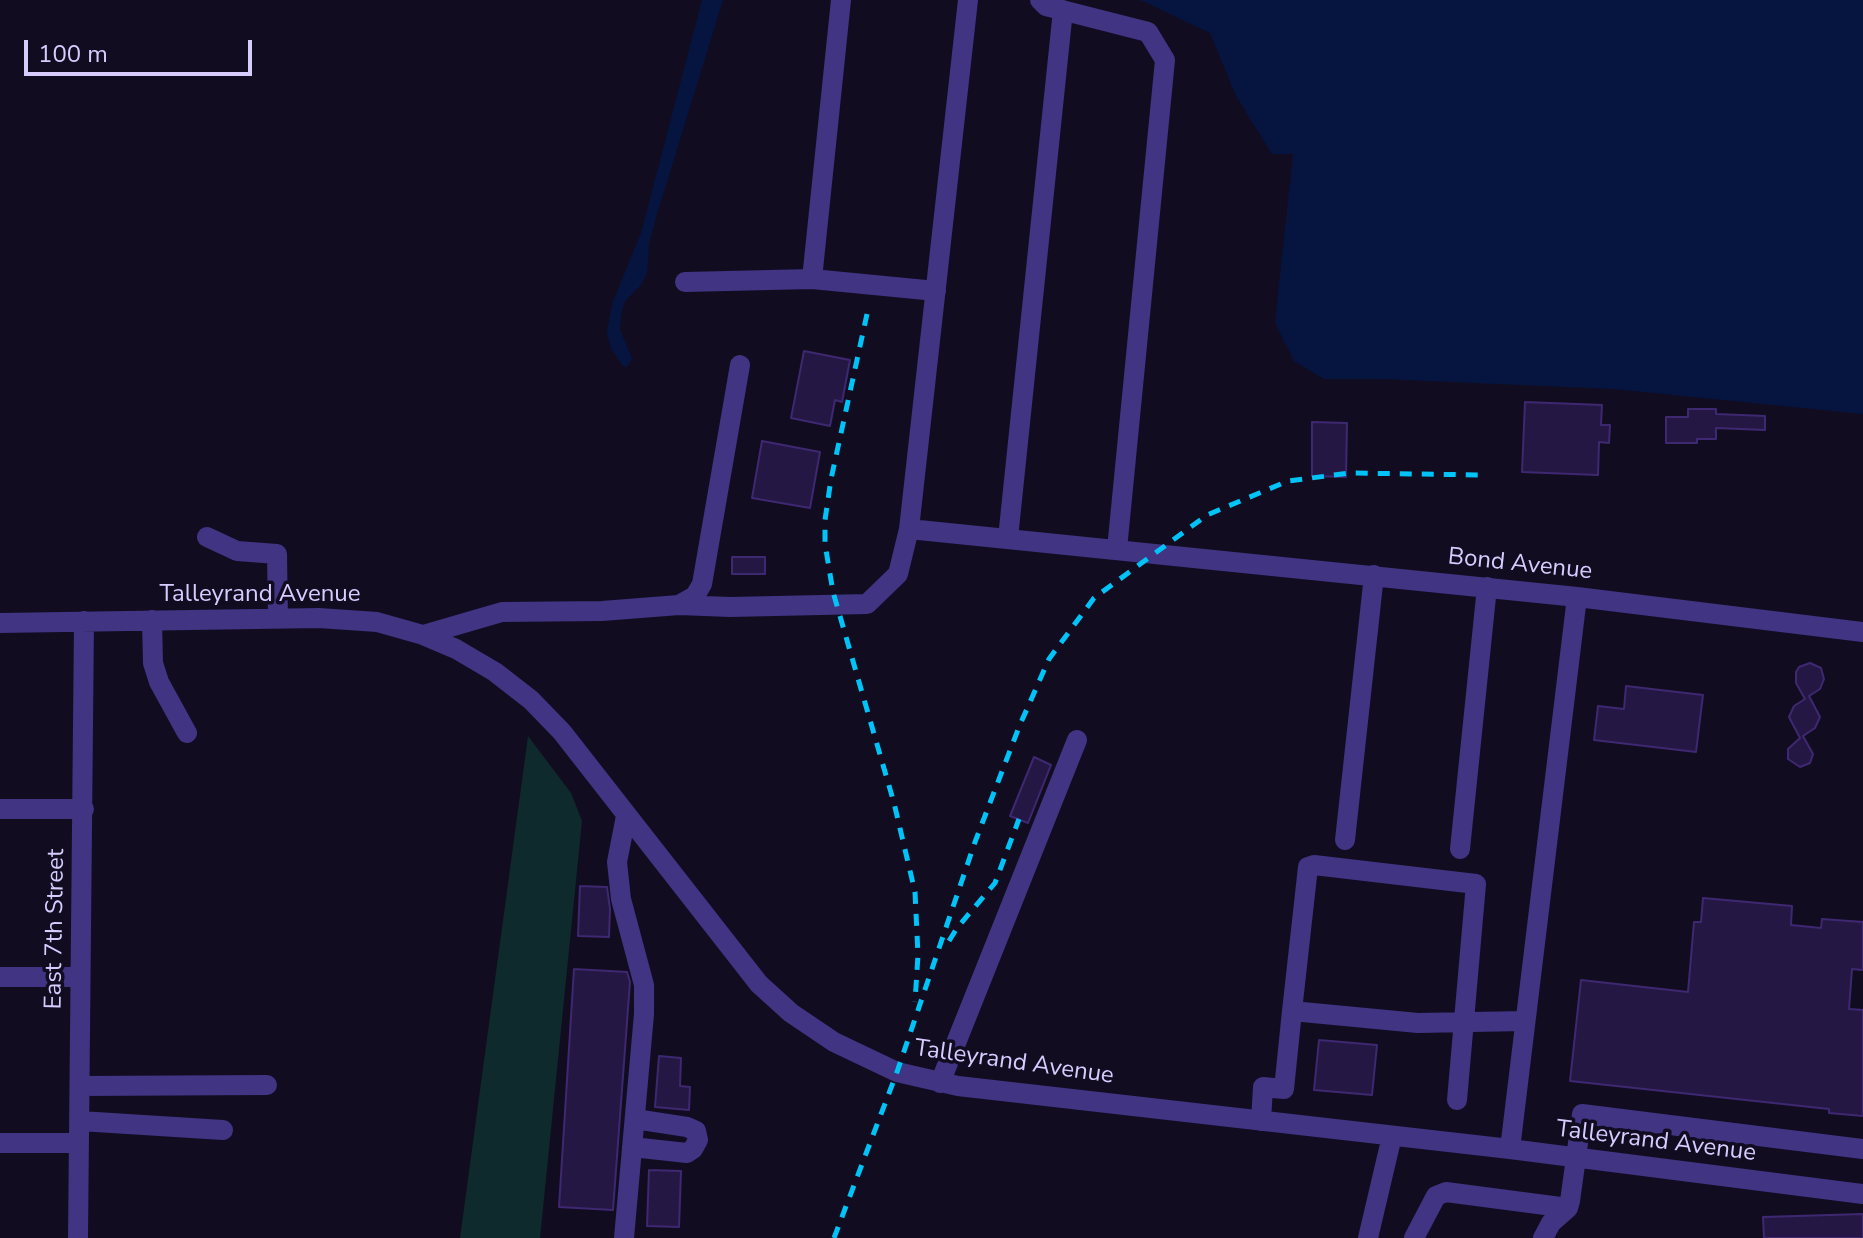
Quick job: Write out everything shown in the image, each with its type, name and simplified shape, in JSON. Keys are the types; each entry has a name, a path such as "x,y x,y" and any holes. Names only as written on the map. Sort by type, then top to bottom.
{"street":[{"path":"812,279 841,0"},
{"path":"423,635 502,612 602,611 679,605 867,604 898,574 909,529 968,0"},
{"path":"1040,0 1046,6 1148,32 1165,60 1117,549"},
{"path":"1008,538 1063,10"},
{"path":"685,282 812,279 936,291"},
{"path":"679,605 695,596 702,584 740,365"},
{"name":"Bond Avenue","path":"909,529 1487,587 1863,632"},
{"path":"207,537 237,551 277,554 278,618"},
{"path":"1345,840 1374,575"},
{"path":"1460,849 1487,587"},
{"path":"1510,1149 1577,597"},
{"name":"Talleyrand Avenue","path":"0,623 319,618 377,622 423,635 456,649 495,672 531,700 562,732 759,984 791,1013 857,1055 897,1072 940,1083 1510,1149 1863,1194"},
{"path":"152,620 156,673 187,733"},
{"name":"East 7th Street","path":"78,1238 84,621"},
{"path":"940,1083 1077,740"},
{"path":"0,809 84,809"},
{"path":"624,1238 644,1014 644,985 621,899 617,862 626,816"},
{"path":"1261,1121 1263,1087 1284,1089 1306,872 1314,865 1476,884 1457,1100"},
{"path":"0,977 80,977"},
{"path":"1292,1011 1390,1022 1525,1021"},
{"path":"80,1086 267,1085"},
{"path":"1543,1238 1551,1223 1568,1208 1582,1114 1863,1149"},
{"path":"632,1147 687,1153 698,1140 696,1131 687,1127 635,1119"},
{"path":"80,1121 223,1130"},
{"path":"1368,1238 1392,1136"},
{"path":"0,1143 79,1143"},
{"path":"1414,1238 1436,1196 1446,1192 1568,1208"}],"green space":[{"path":"528,736 571,793 582,821 540,1238 460,1238"}],"water":[{"path":"702,0 723,0 657,214 649,244 647,274 625,301 621,314 620,329 632,359 627,367 623,366 611,348 607,333 612,304 641,233"},
{"path":"1136,0 1863,0 1863,414 1614,389 1324,379 1294,361 1275,323 1293,154 1272,154 1236,96 1210,33"}],"building":[{"path":"804,351 850,360 842,402 835,400 830,426 791,418"},
{"path":"1525,402 1602,405 1601,425 1610,425 1609,443 1599,442 1598,475 1522,472"},
{"path":"1688,409 1716,409 1716,414 1765,416 1765,430 1716,428 1716,439 1697,439 1697,443 1666,443 1666,417 1688,417"},
{"path":"1312,422 1347,423 1346,477 1312,476"},
{"path":"762,441 820,452 810,508 752,498"},
{"path":"732,557 765,557 765,574 732,574"},
{"path":"1810,663 1821,668 1824,679 1820,689 1809,696 1820,717 1815,728 1803,736 1813,754 1810,763 1800,767 1788,759 1788,749 1800,738 1789,717 1794,706 1805,699 1796,683 1796,672 1799,667"},
{"path":"1626,686 1703,695 1696,752 1594,740 1598,706 1624,709"},
{"path":"1034,757 1051,765 1028,823 1010,816"},
{"path":"580,886 607,887 609,937 578,936"},
{"path":"1703,898 1792,906 1791,925 1821,928 1822,919 1863,922 1863,970 1852,969 1849,1009 1863,1010 1863,1116 1829,1113 1829,1109 1570,1081 1581,980 1688,992 1694,922 1701,922"},
{"path":"574,969 627,972 630,982 613,1210 559,1207"},
{"path":"1319,1040 1377,1045 1372,1095 1314,1090"},
{"path":"659,1056 681,1058 680,1086 690,1087 689,1110 655,1107"},
{"path":"649,1170 681,1171 679,1227 647,1226"},
{"path":"1863,1214 1863,1238 1764,1238 1763,1217"}],"railway":[{"path":"867,314 831,479 825,544 833,592 894,803 915,892 918,955 915,1002"},
{"path":"834,1238 897,1072 975,842 1019,727 1049,659 1094,598 1207,515 1288,481 1350,473 1485,475"},
{"path":"949,941 995,883 1019,819"}]}
